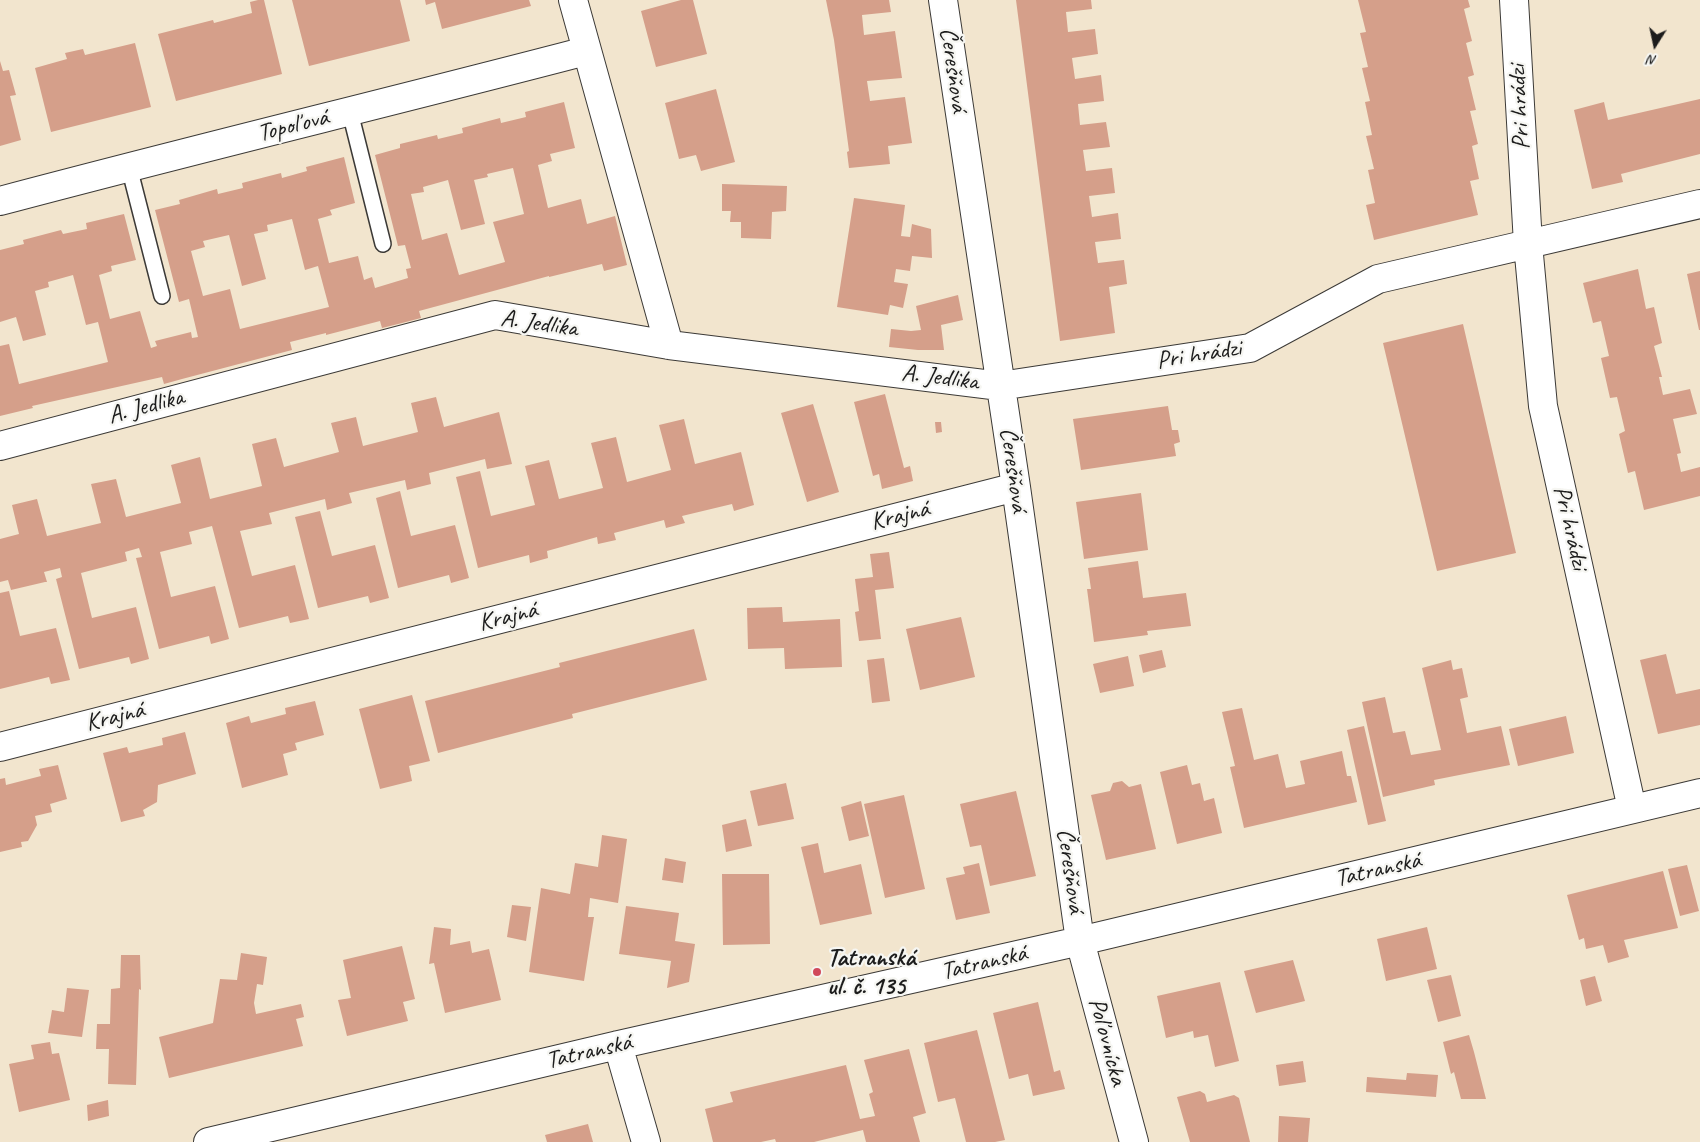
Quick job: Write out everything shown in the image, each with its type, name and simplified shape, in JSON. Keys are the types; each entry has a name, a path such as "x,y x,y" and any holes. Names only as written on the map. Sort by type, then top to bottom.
{"street":[{"path":"573,0 669,345"},
{"name":"Čerešňová","path":"943,0 1016,487 1080,941"},
{"name":"Pri hrádzi","path":"1514,0 1528,244 1542,406 1632,809"},
{"name":"Topoľová","path":"0,202 129,167 586,51"},
{"name":"Pri hrádzi","path":"1000,386 1250,348 1378,279 1700,204"},
{"name":"A. Jedlika","path":"0,446 495,315 669,345 1000,386"},
{"name":"Krajná","path":"0,747 1016,487"},
{"name":"Tatranská","path":"208,1142 618,1045 1080,941 1700,793"},
{"name":"Poľovnícka","path":"1080,941 1134,1142"},
{"path":"618,1045 646,1142"}],"lane":[{"path":"350,112 383,244"},
{"path":"129,167 162,296"}],"building":[{"path":"264,0 282,74 176,101 158,34 213,20 214,23 252,13 250,2"},
{"path":"292,0 400,0 410,41 309,66"},
{"path":"425,0 529,0 531,6 442,29 435,2 426,5"},
{"path":"681,0 693,0 707,54 656,67 641,11"},
{"path":"826,0 889,0 891,12 862,15 864,35 895,31 902,78 867,81 870,101 905,97 912,143 888,146 890,164 849,168 847,152 849,151 834,40"},
{"path":"1016,0 1091,0 1092,9 1066,12 1068,32 1095,29 1098,54 1072,58 1075,79 1101,75 1104,101 1078,104 1080,125 1106,122 1110,147 1083,150 1086,171 1112,168 1115,193 1089,196 1092,217 1118,213 1121,239 1095,242 1098,263 1124,260 1127,284 1109,287 1115,333 1060,341"},
{"path":"1358,0 1468,0 1470,7 1464,9 1472,41 1466,43 1474,75 1468,77 1476,110 1470,111 1478,144 1472,146 1479,179 1470,181 1478,215 1374,240 1366,205 1375,203 1368,170 1374,169 1366,136 1372,135 1365,102 1370,101 1362,68 1368,67 1360,33 1366,32"},
{"path":"135,43 151,107 51,132 35,68 67,59 65,53 83,49 85,55"},
{"path":"0,61 3,71 9,70 16,95 10,96 21,140 0,146"},
{"path":"716,89 735,162 701,171 696,155 679,159 665,103"},
{"path":"1700,99 1700,154 1621,174 1623,182 1592,189 1574,110 1604,102 1608,120"},
{"path":"564,102 575,148 550,154 552,161 538,165 548,208 581,199 587,224 615,216 627,265 604,271 602,264 549,276 419,311 421,318 402,323 382,328 380,321 290,342 292,350 164,384 162,377 32,406 33,408 0,416 0,346 9,344 19,384 108,362 98,322 86,325 73,275 48,282 49,287 35,291 46,335 23,341 16,317 0,322 0,250 24,244 23,240 61,230 63,234 87,229 86,223 124,214 136,260 111,266 112,271 99,275 110,319 140,311 151,348 157,346 155,341 191,332 192,338 198,337 189,299 179,302 155,210 180,204 179,200 217,189 218,194 243,188 242,183 281,173 282,178 307,171 306,167 344,157 355,203 330,210 332,215 318,219 329,263 358,256 364,280 372,277 375,288 408,278 406,269 411,268 405,245 398,246 375,155 400,148 400,144 437,135 438,139 463,133 462,128 500,118 501,123 526,117 525,112","holes":["513,168 524,214 493,222 505,262 459,275 447,233 422,240 411,194 424,192 423,187 448,180 461,230 485,224 474,180 488,177 487,174","292,219 305,270 318,266 329,307 240,329 230,289 203,296 191,251 205,247 203,241 229,235 242,286 266,279 254,234 268,231 267,225"]},
{"path":"722,184 787,186 786,211 772,212 771,239 741,238 741,222 730,222 731,211 722,211"},
{"path":"854,198 905,205 901,236 910,237 912,224 931,229 932,258 912,256 910,271 896,269 894,282 908,284 903,308 890,305 888,315 837,307"},
{"path":"1638,269 1646,309 1654,307 1662,343 1654,346 1662,377 1659,377 1663,395 1690,389 1697,414 1673,419 1681,453 1677,454 1681,472 1700,467 1700,496 1644,510 1635,471 1628,473 1619,434 1625,431 1617,397 1610,398 1601,358 1609,356 1601,321 1593,323 1583,283"},
{"path":"1700,271 1700,330 1699,330 1687,274"},
{"path":"958,295 963,320 941,325 944,350 889,347 891,329 921,330 916,306"},
{"path":"1463,324 1516,553 1437,571 1383,343"},
{"path":"885,394 904,468 910,466 913,481 882,489 879,474 873,476 854,402"},
{"path":"436,397 444,427 499,412 512,464 487,469 485,459 429,473 431,484 407,490 405,480 349,493 352,503 327,510 325,499 269,513 272,524 240,531 252,576 295,565 309,619 290,623 288,616 239,628 212,526 189,532 192,544 160,552 171,597 215,586 229,639 211,644 209,636 159,649 136,558 142,557 139,548 125,552 127,561 81,573 92,618 136,607 149,659 131,664 129,657 79,669 56,579 62,577 60,568 44,572 47,582 11,590 8,580 0,582 0,539 19,534 12,505 37,499 47,536 101,523 91,484 116,479 126,517 181,503 171,465 200,457 210,499 262,486 252,444 276,438 284,467 339,452 331,423 356,417 363,446 418,432 411,403"},
{"path":"813,404 839,492 807,502 781,413"},
{"path":"1168,406 1172,430 1178,430 1180,442 1174,444 1176,456 1081,470 1073,419"},
{"path":"684,419 695,464 741,452 754,505 734,511 732,504 682,516 685,523 666,528 664,520 614,533 616,540 598,544 597,537 547,551 548,558 530,563 529,555 478,568 456,477 480,471 491,516 535,505 525,466 549,460 559,499 603,488 591,443 616,437 627,482 671,470 659,425"},
{"path":"935,422 941,422 942,432 936,433"},
{"path":"400,491 411,536 455,525 469,578 451,583 449,575 398,588 376,498"},
{"path":"1141,493 1148,550 1084,559 1076,502"},
{"path":"320,511 332,556 375,545 389,598 370,603 368,596 318,608 295,517"},
{"path":"889,552 894,588 875,590 881,639 859,641 855,612 859,611 855,579 873,577 870,554"},
{"path":"1138,561 1143,598 1186,593 1191,626 1147,631 1148,635 1094,642 1087,589 1091,589 1088,568"},
{"path":"9,591 20,636 56,628 70,680 51,684 49,677 0,689 0,593"},
{"path":"782,607 783,622 840,619 842,667 785,669 784,648 748,649 747,608"},
{"path":"961,617 975,677 920,690 906,629"},
{"path":"694,629 707,680 572,714 573,718 438,753 425,701 560,667 559,663"},
{"path":"1162,650 1166,667 1143,673 1139,655"},
{"path":"1666,654 1676,694 1700,689 1700,725 1658,734 1640,660"},
{"path":"1128,656 1134,686 1100,693 1093,664"},
{"path":"884,658 890,701 872,703 867,660"},
{"path":"1451,660 1453,670 1462,668 1468,697 1460,699 1467,733 1501,726 1510,765 1434,780 1435,785 1383,797 1362,702 1385,697 1393,733 1405,731 1411,755 1441,750 1422,668"},
{"path":"412,695 430,761 409,766 412,781 380,789 359,709"},
{"path":"315,701 324,735 295,743 297,750 283,754 288,775 242,788 226,723 249,716 251,723 286,714 285,708"},
{"path":"1242,708 1254,760 1278,754 1286,788 1305,784 1300,761 1342,751 1347,776 1351,776 1357,802 1244,828 1230,767 1235,766 1222,712"},
{"path":"1566,716 1574,753 1518,766 1509,729"},
{"path":"1364,726 1386,821 1368,825 1347,730"},
{"path":"185,732 196,774 158,785 157,802 143,810 145,816 121,822 103,753 127,747 129,753 163,745 162,738"},
{"path":"58,765 67,799 50,804 52,812 35,816 37,825 28,841 21,842 22,847 0,852 0,779 5,778 6,785 41,776 39,769"},
{"path":"1187,765 1192,785 1200,783 1204,801 1214,798 1222,833 1177,844 1160,772"},
{"path":"1122,781 1129,787 1141,784 1156,849 1106,860 1091,795 1110,791 1113,783"},
{"path":"786,783 794,819 758,826 750,791"},
{"path":"1016,791 1036,876 990,886 981,845 970,847 960,804"},
{"path":"904,795 925,889 885,898 864,804"},
{"path":"861,801 869,836 849,841 841,807"},
{"path":"746,819 752,846 726,852 722,825"},
{"path":"602,835 627,839 618,903 590,898 588,917 594,917 584,981 529,972 541,888 570,894 575,863 598,867"},
{"path":"818,843 824,873 861,864 872,914 820,925 801,847"},
{"path":"665,858 686,862 683,883 662,880"},
{"path":"979,863 990,913 956,920 946,878 965,874 963,867"},
{"path":"1687,865 1699,911 1680,916 1668,869"},
{"path":"1663,871 1678,928 1624,940 1629,957 1608,963 1603,945 1586,949 1584,938 1579,940 1567,895"},
{"path":"722,874 769,874 770,944 723,945"},
{"path":"512,905 531,907 526,941 507,937"},
{"path":"626,906 679,913 675,941 695,944 689,982 667,988 671,961 619,954"},
{"path":"434,927 451,929 450,945 470,941 472,953 489,949 501,1000 445,1013 434,963 429,964"},
{"path":"1427,927 1437,969 1386,981 1377,939"},
{"path":"402,946 415,999 403,1002 408,1021 347,1036 338,1000 351,998 343,960"},
{"path":"241,953 267,957 263,985 257,984 254,1003 256,1014 301,1004 304,1017 296,1019 303,1046 169,1078 159,1037 213,1023 220,979 237,980"},
{"path":"121,955 140,955 141,990 139,989 136,1085 108,1084 109,1049 96,1049 97,1024 110,1024 111,989 120,988"},
{"path":"1293,960 1305,1001 1256,1013 1244,971"},
{"path":"1451,975 1461,1016 1438,1022 1427,980"},
{"path":"1595,976 1602,1001 1586,1006 1580,980"},
{"path":"1220,982 1239,1061 1215,1067 1208,1035 1194,1038 1193,1031 1166,1038 1157,996"},
{"path":"67,988 89,990 82,1037 48,1033 52,1010 64,1012"},
{"path":"1038,1002 1054,1072 1060,1070 1065,1089 1033,1096 1028,1074 1009,1079 993,1013"},
{"path":"977,1030 1005,1140 966,1142 955,1098 938,1102 924,1043"},
{"path":"1469,1035 1486,1099 1461,1099 1454,1072 1451,1074 1443,1042"},
{"path":"50,1042 52,1054 59,1053 70,1100 19,1112 9,1064 34,1059 31,1045"},
{"path":"909,1049 926,1113 913,1117 920,1142 866,1142 863,1130 814,1142 776,1142 775,1139 761,1142 713,1142 705,1109 733,1102 730,1092 846,1065 860,1119 875,1116 869,1094 873,1092 864,1060"},
{"path":"1303,1061 1306,1082 1279,1086 1276,1065"},
{"path":"1407,1073 1438,1075 1436,1097 1366,1092 1367,1077 1406,1080"},
{"path":"1200,1091 1205,1094 1207,1102 1234,1095 1239,1098 1250,1142 1190,1142 1177,1097"},
{"path":"108,1100 109,1116 88,1121 87,1105"},
{"path":"1279,1116 1310,1118 1308,1142 1278,1142"},
{"path":"588,1124 593,1142 547,1142 545,1135"}],"place":[{"name":"Tatranská ul. č. 135","path":"817,972"}]}
